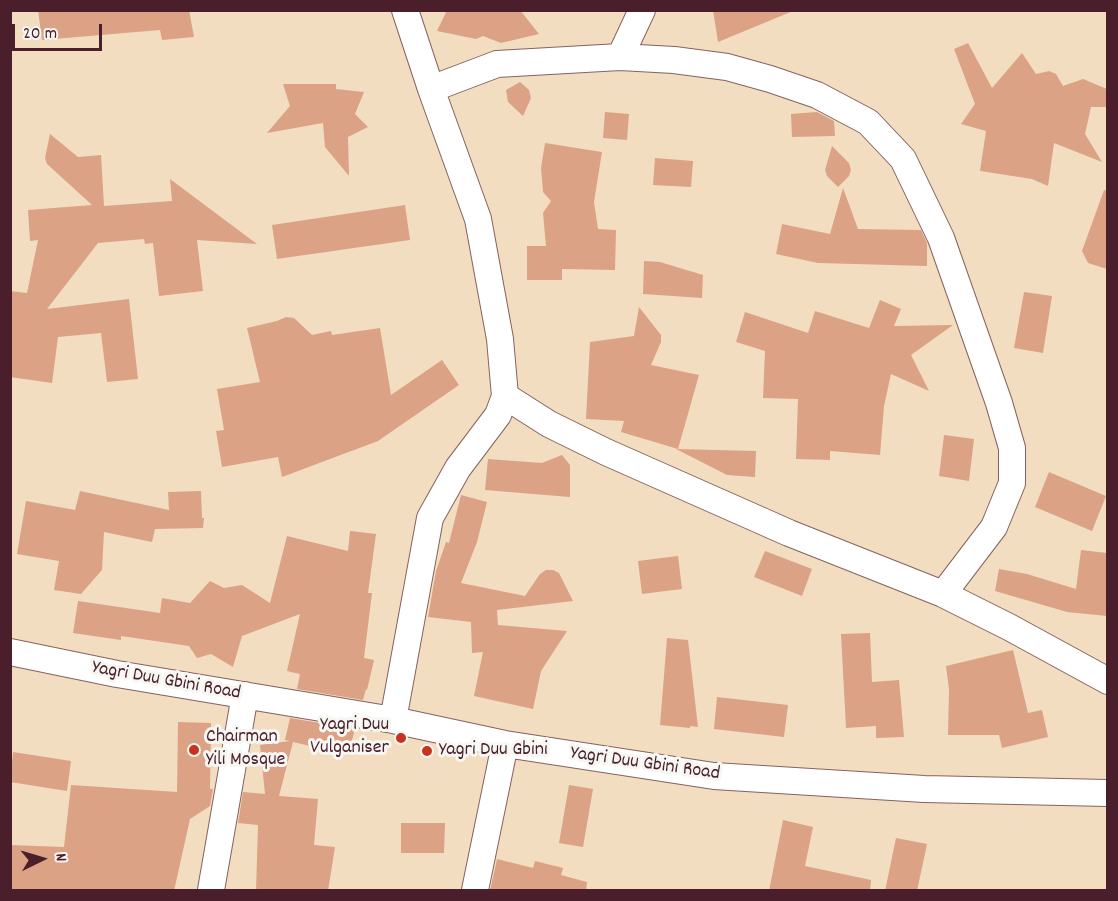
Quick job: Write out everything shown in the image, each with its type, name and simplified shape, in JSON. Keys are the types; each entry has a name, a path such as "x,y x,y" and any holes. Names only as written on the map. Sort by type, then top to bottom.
{"street":[{"path":"393,720 430,518 458,468 498,415 505,396 500,339 478,219 405,10"},
{"path":"620,57 642,10"},
{"path":"431,89 497,64 620,57 674,60 727,67 818,95 868,122 903,159 941,238 999,403 1012,448 1012,483 994,527 943,594"},
{"path":"505,396 549,424 606,452 789,533 943,594 1107,681"},
{"name":"Yagri Duu Gbini Road","path":"10,652 117,674 393,720 505,744 714,776 924,789 1107,793"},
{"path":"211,891 245,695"},
{"path":"475,891 505,744"}],"building":[{"path":"38,10 189,10 194,37 162,40 160,30 42,40"},
{"path":"447,10 520,10 539,34 501,43 483,36 476,39 437,31"},
{"path":"713,10 793,10 793,11 718,42"},
{"path":"968,43 992,88 1022,53 1036,74 1049,71 1056,74 1063,86 1083,79 1107,89 1107,107 1091,107 1085,134 1102,162 1054,143 1048,186 1032,179 980,171 986,131 961,124 975,104 954,49"},
{"path":"520,82 529,90 531,98 523,116 508,102 506,90"},
{"path":"283,84 336,84 336,89 364,92 355,114 368,127 348,137 349,176 325,147 323,123 267,133 290,106"},
{"path":"605,112 629,114 627,140 603,138"},
{"path":"817,112 834,121 835,136 792,137 791,114"},
{"path":"50,134 78,157 101,155 104,206 172,201 170,179 257,244 197,240 203,291 159,296 153,243 145,244 144,239 98,243 47,309 129,299 138,379 107,382 101,333 58,337 52,383 10,377 10,291 27,293 38,240 30,241 28,210 92,205 47,164 45,158"},
{"path":"545,143 602,152 594,202 598,229 616,230 615,270 562,269 562,280 527,280 527,246 546,246 543,213 551,201 543,192 541,168"},
{"path":"832,146 849,163 851,170 849,176 838,187 827,176 825,170"},
{"path":"655,158 693,161 691,187 653,185"},
{"path":"843,188 858,229 921,230 927,243 927,266 818,263 776,254 782,224 830,234"},
{"path":"1104,190 1107,191 1107,269 1088,263 1082,251"},
{"path":"405,205 410,240 277,259 272,225"},
{"path":"644,261 660,262 703,275 702,298 643,294"},
{"path":"1024,292 1052,296 1043,353 1014,348"},
{"path":"880,300 901,309 894,326 953,325 911,355 929,391 891,374 884,406 880,455 830,451 830,460 796,459 798,399 763,398 765,351 736,342 745,312 808,333 815,311 869,328"},
{"path":"639,307 661,335 661,342 651,365 699,375 678,449 621,432 624,421 586,419 590,342 634,336"},
{"path":"286,317 294,318 312,335 331,331 332,335 380,328 391,395 442,360 459,385 378,441 282,477 278,457 222,467 216,431 224,430 217,389 260,382 247,328"},
{"path":"944,435 974,439 969,481 939,476"},
{"path":"676,449 756,451 755,477 727,475"},
{"path":"562,455 570,465 570,497 485,490 488,459 542,463"},
{"path":"1049,472 1106,496 1092,531 1035,507"},
{"path":"80,491 169,510 168,492 201,491 203,528 155,529 152,542 104,532 102,570 81,594 54,590 59,561 17,554 26,501 75,510"},
{"path":"461,495 487,502 477,542 461,583 525,596 540,574 546,570 553,570 559,573 573,601 497,610 498,625 567,631 541,671 533,709 474,696 483,652 472,653 471,622 428,617 436,571 446,542 449,543"},
{"path":"350,531 376,534 368,593 372,593 364,658 374,660 363,700 297,689 300,674 287,671 300,614 242,636 233,667 211,654 197,658 189,646 121,636 121,640 73,633 78,601 160,613 162,598 190,603 210,581 224,588 242,585 270,603 287,536 348,551"},
{"path":"1081,550 1107,553 1107,616 1067,612 995,591 999,569 1027,574 1076,589"},
{"path":"765,551 812,569 802,596 754,577"},
{"path":"678,556 682,589 642,594 638,561"},
{"path":"870,633 872,682 899,680 904,737 876,738 876,726 846,728 841,634"},
{"path":"667,638 688,640 698,727 660,725"},
{"path":"1013,650 1028,713 1042,710 1048,737 1002,748 999,735 948,735 949,689 946,666"},
{"path":"717,697 788,705 784,737 714,729"},
{"path":"290,718 355,729 348,755 293,742 279,796 318,799 314,845 335,847 328,891 256,891 258,825 238,823 243,792 265,794 260,745 290,741 285,740"},
{"path":"178,722 211,723 210,789 213,789 210,806 190,819 174,891 10,891 10,845 64,847 71,785 177,792"},
{"path":"13,752 71,761 67,791 10,782"},
{"path":"569,785 593,789 583,847 559,843"},
{"path":"783,820 813,827 805,866 871,880 870,891 769,891"},
{"path":"401,823 445,823 444,853 401,853"},
{"path":"896,838 927,844 917,891 885,891"},
{"path":"497,859 533,868 535,861 563,868 561,875 587,882 586,891 490,891"}],"place":[{"name":"Yagri Duu Vulganiser","path":"401,738"},
{"name":"Chairman Yili Mosque","path":"194,750"},
{"name":"Yagri Duu Gbini","path":"427,751"}]}
